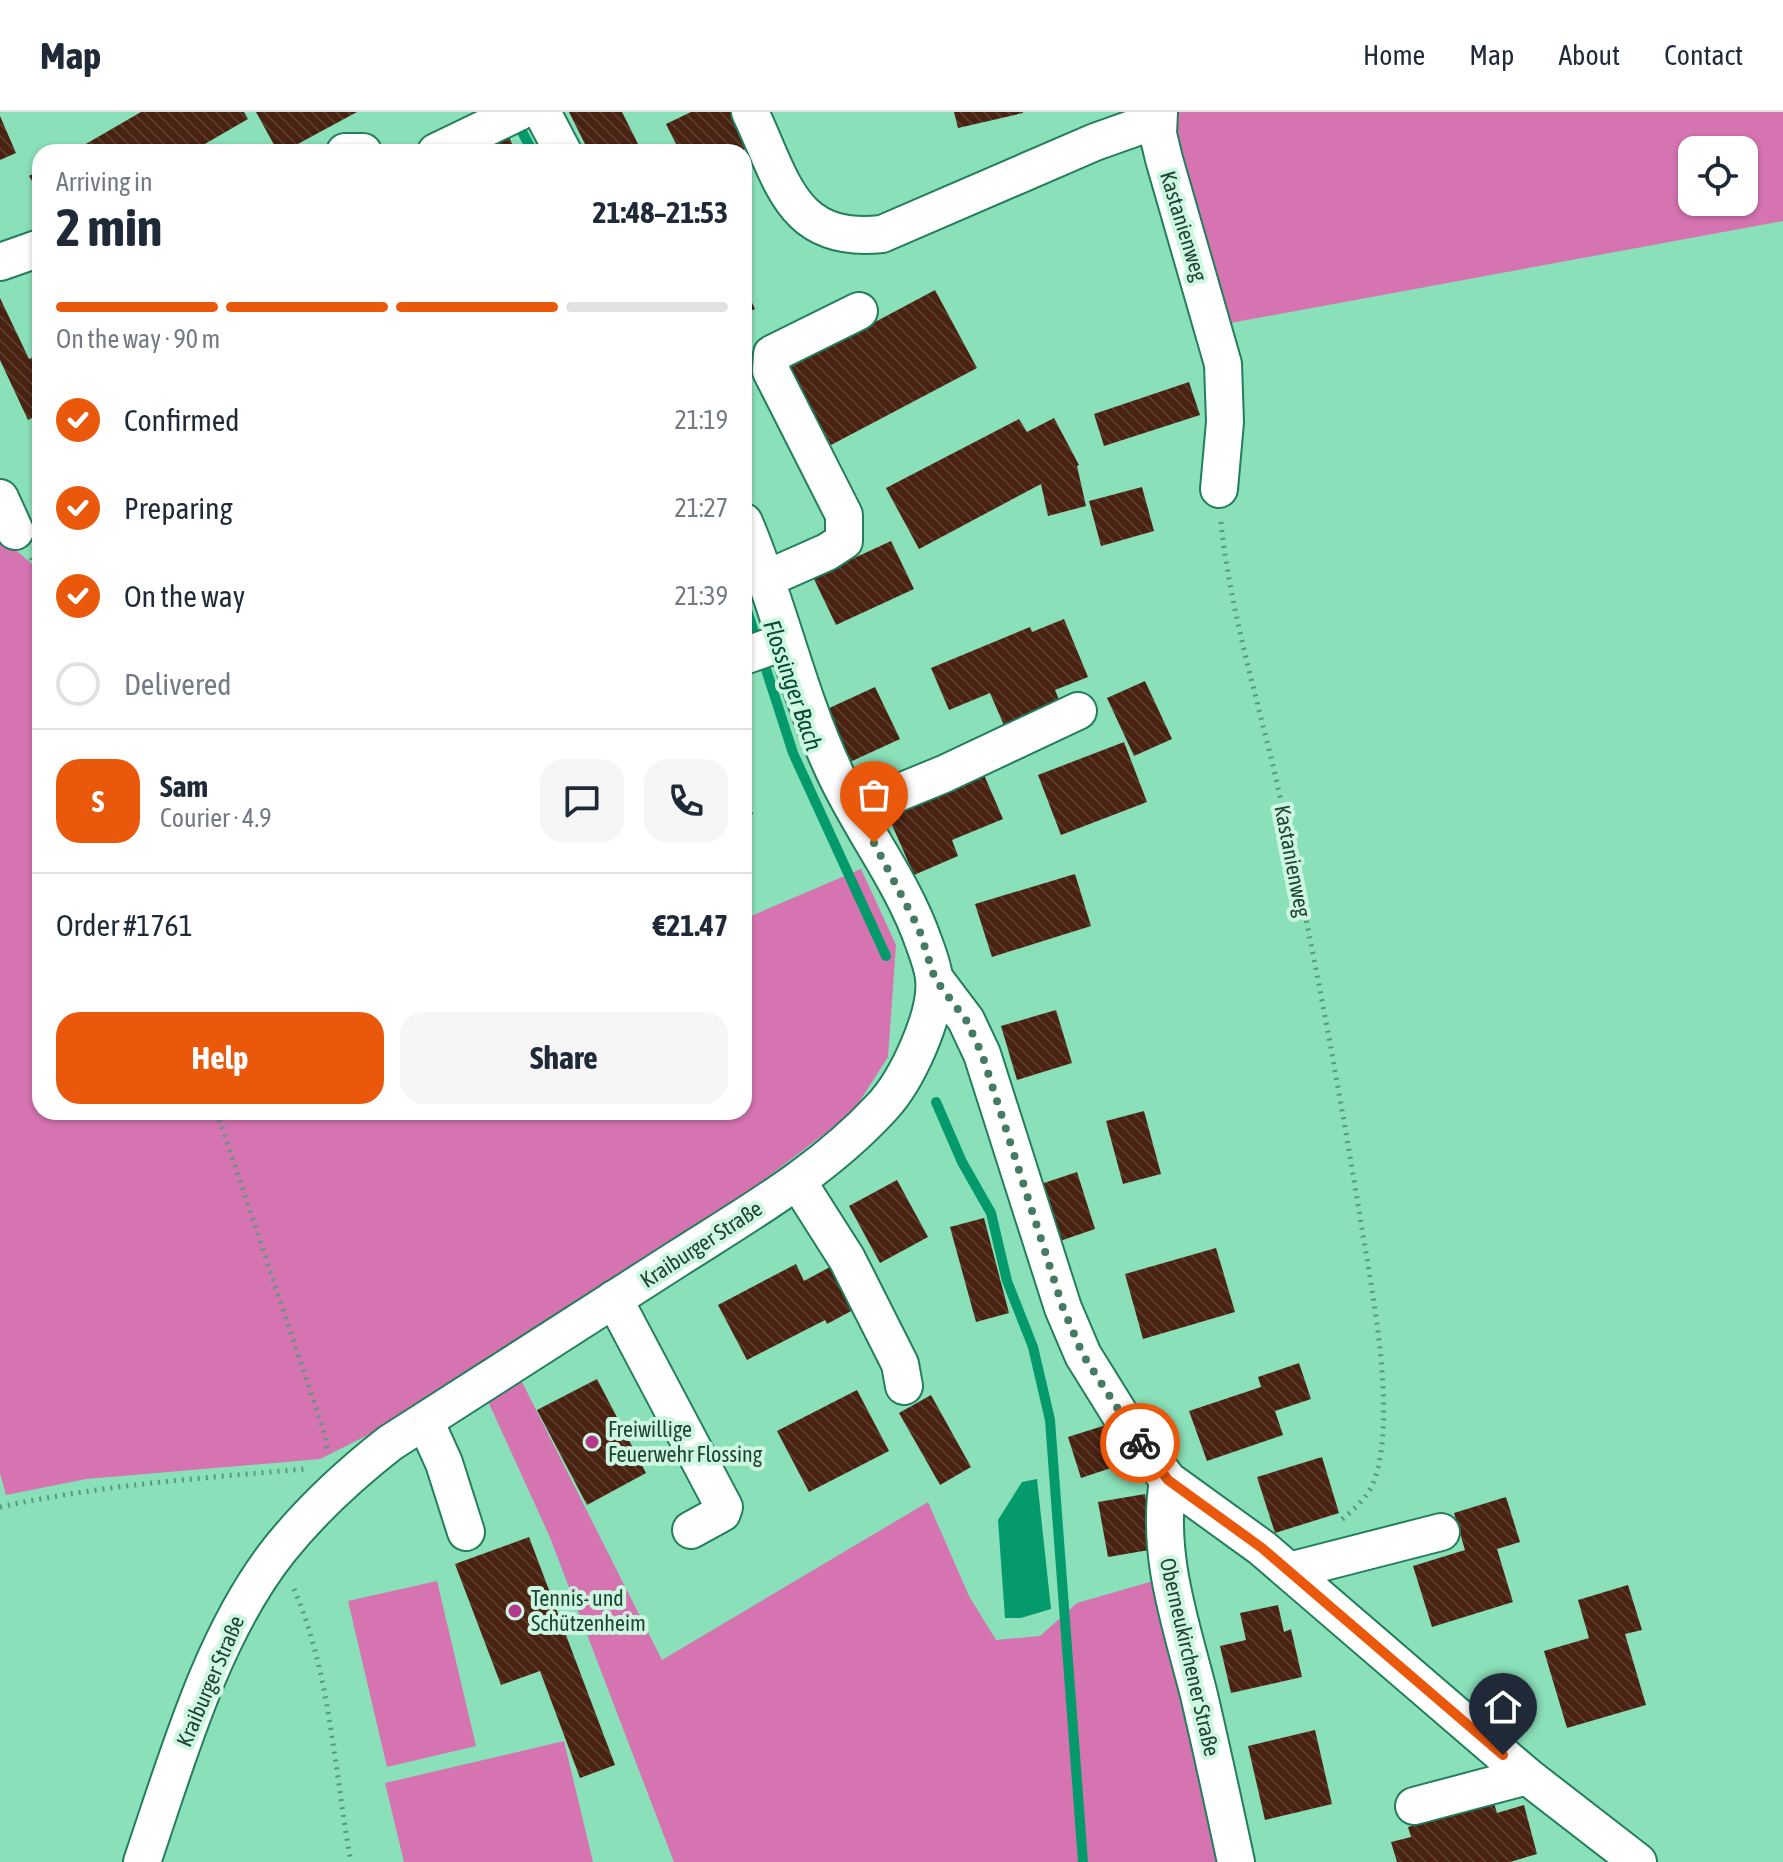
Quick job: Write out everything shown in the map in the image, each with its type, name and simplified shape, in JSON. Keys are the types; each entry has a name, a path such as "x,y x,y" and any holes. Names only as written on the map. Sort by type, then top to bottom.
{"street":[{"path":"542,112 559,144"},
{"path":"750,112 793,203 811,222 834,234 859,237 882,234 1158,116"},
{"name":"Kastanienweg","path":"1158,116 1164,159 1223,364 1225,422 1219,489"},
{"path":"453,144 507,119"},
{"path":"0,262 32,251"},
{"path":"766,579 827,552 844,541 845,526 844,515 771,371 772,354 859,311"},
{"path":"0,498 15,531"},
{"name":"Kraiburger Straße","path":"142,1862 185,1735 214,1664 244,1603 333,1474 390,1443 798,1182 884,1105 899,1082 927,1023 935,979 919,929 896,881 836,775 810,715 769,648 766,579 752,543"},
{"path":"856,810 944,774 1078,711"},
{"path":"935,979 966,1020 982,1054 1063,1308 1083,1355 1124,1421 1168,1480 1262,1548 1527,1776 1638,1862"},
{"path":"798,1182 847,1259 900,1364 904,1386"},
{"path":"614,1299 724,1507 722,1513 691,1530"},
{"path":"425,1421 444,1463 466,1532"},
{"name":"Oberneukirchener Straße","path":"1168,1480 1163,1514 1167,1567 1211,1744 1236,1862"},
{"path":"1289,1571 1441,1532"},
{"path":"1414,1806 1527,1776"}],"path":[{"name":"Kastanienweg","path":"1219,489 1224,555 1233,602 1277,783 1346,1132 1374,1296 1382,1374 1383,1439 1374,1483 1356,1507 1329,1529"},
{"path":"0,1507 134,1483 305,1469 333,1474 326,1438 220,1120"},
{"path":"278,1551 303,1609 319,1667 351,1862"}],"shaded area":[{"path":"1169,112 1783,112 1783,221 1225,324"},
{"path":"3,539 32,564 32,1120 752,1120 752,916 861,869 896,945 888,1057 852,1113 757,1185 396,1421 320,1459 86,1479 6,1495 0,1473 0,540"},
{"path":"520,1378 662,1660 928,1502 969,1596 996,1640 1040,1636 1077,1603 1157,1580 1218,1862 674,1862 549,1535 486,1397"},
{"path":"1037,1479 1051,1609 1021,1618 1005,1618 998,1520 1022,1482"},
{"path":"437,1581 476,1746 387,1767 348,1601"},
{"path":"564,1741 593,1862 404,1862 385,1783"}],"building":[{"path":"141,112 244,112 248,119 205,144 86,144"},
{"path":"256,112 357,112 298,144 274,144"},
{"path":"569,112 622,112 638,144 585,144"},
{"path":"691,112 733,112 749,144 676,144 666,124"},
{"path":"954,112 1023,112 1023,113 958,128"},
{"path":"0,116 16,153 0,160"},
{"path":"507,133 512,144 483,144"},
{"path":"935,290 977,368 831,445 789,368"},
{"path":"0,298 29,359 32,358 32,418 28,420 0,360"},
{"path":"1189,382 1200,415 1104,446 1094,414"},
{"path":"1054,418 1079,465 1086,506 1048,516 1041,484 919,549 886,488 1019,419 1027,432"},
{"path":"1142,487 1154,531 1101,546 1089,501"},
{"path":"891,541 914,589 836,625 813,577"},
{"path":"1064,619 1088,677 1055,690 1062,707 1006,730 990,693 949,710 931,668 1030,627 1032,632"},
{"path":"1145,681 1172,739 1134,756 1107,698"},
{"path":"875,687 900,739 850,762 825,710"},
{"path":"1124,742 1147,802 1061,835 1038,775"},
{"path":"981,768 1003,819 952,840 958,856 914,875 885,809"},
{"path":"1075,874 1091,926 992,957 975,904"},
{"path":"1056,1010 1072,1063 1017,1080 1001,1026"},
{"path":"1144,1111 1161,1174 1123,1184 1106,1121"},
{"path":"1077,1172 1095,1229 1054,1243 1035,1186"},
{"path":"897,1180 928,1237 880,1263 849,1206"},
{"path":"984,1218 1009,1313 976,1322 950,1227"},
{"path":"1216,1248 1235,1312 1143,1339 1125,1274"},
{"path":"796,1264 804,1281 830,1267 853,1310 827,1324 825,1320 747,1360 718,1305"},
{"path":"1299,1363 1311,1399 1275,1411 1283,1435 1207,1461 1189,1411 1261,1387 1258,1377"},
{"name":"Freiwillige Feuerwehr Flossing","path":"597,1379 646,1473 587,1505 537,1410"},
{"path":"857,1390 889,1451 809,1492 777,1431"},
{"path":"931,1395 971,1467 940,1485 899,1413"},
{"path":"1106,1425 1120,1465 1081,1478 1068,1437"},
{"path":"1322,1457 1339,1513 1275,1533 1257,1477"},
{"path":"1145,1494 1155,1549 1108,1557 1098,1502"},
{"path":"1506,1497 1520,1542 1497,1549 1513,1602 1432,1627 1413,1566 1465,1550 1454,1513"},
{"name":"Tennis- und Schützenheim","path":"529,1537 615,1765 580,1778 540,1671 501,1685 455,1564"},
{"path":"1628,1585 1642,1630 1625,1634 1646,1705 1567,1728 1544,1651 1589,1638 1578,1600"},
{"path":"1278,1605 1284,1632 1291,1629 1302,1677 1231,1693 1220,1646 1246,1640 1240,1613"},
{"path":"1315,1730 1332,1804 1265,1820 1248,1746"},
{"path":"1494,1803 1497,1813 1524,1805 1537,1854 1510,1862 1397,1862 1391,1842 1411,1837 1408,1827"}],"waterway":[{"name":"Flossinger Bach","path":"515,119 529,144"},
{"name":"Flossinger Bach","path":"752,626 793,753 886,956"},
{"path":"936,1102 962,1162 991,1213 1007,1281 1033,1347 1050,1420 1083,1862"}],"way so far":[{"path":"874,843 919,929 935,979 966,1020 982,1054 1063,1308 1083,1355 1140,1443"}],"place":[{"name":"Freiwillige Feuerwehr Flossing","path":"592,1442"},
{"name":"Tennis- und Schützenheim","path":"515,1611"}],"route":[{"path":"1140,1443 1168,1480 1262,1548 1503,1755"}]}
